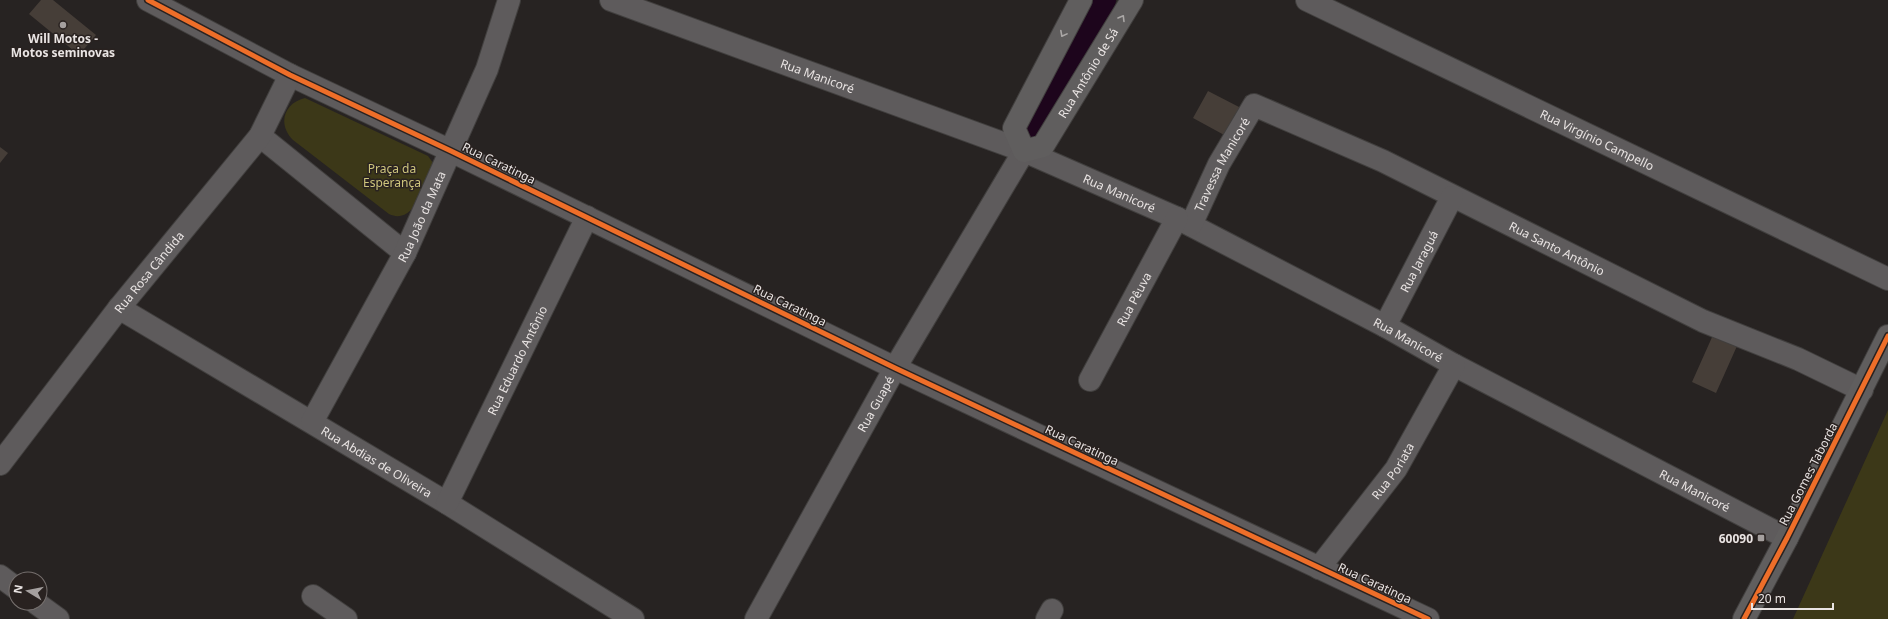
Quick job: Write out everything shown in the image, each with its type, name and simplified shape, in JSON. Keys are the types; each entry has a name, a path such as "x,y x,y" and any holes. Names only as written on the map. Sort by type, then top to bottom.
{"street":[{"name":"Rua Caratinga","path":"148,0 290,75 451,151 895,368 1428,619"},
{"name":"Rua João da Mata","path":"312,422 405,253 487,69 509,0"},
{"name":"Rua Manicoré","path":"611,0 1034,149 1184,222 1385,326 1454,365 1787,538"},
{"path":"1034,149 1014,128 1081,0"},
{"name":"Rua Antônio de Sá","path":"1034,149 1132,0"},
{"name":"Rua Virgínio Campello","path":"1307,0 1888,279"},
{"name":"Rua Rosa Cândida","path":"0,464 119,308 260,136 290,75"},
{"name":"Rua Santo Antônio","path":"1254,105 1383,161 1452,197 1703,321 1798,359 1862,390"},
{"name":"Travessa Manicoré","path":"1184,222 1254,105"},
{"path":"260,136 405,253"},
{"name":"Rua Guapé","path":"756,619 895,368 1034,149"},
{"name":"Rua Jaraguá","path":"1385,326 1452,197"},
{"name":"Rua Eduardo Antônio","path":"447,503 587,217"},
{"name":"Rua Pêuva","path":"1090,380 1184,222"},
{"name":"Rua Abdias de Oliveira","path":"119,308 447,503 634,619"},
{"name":"Rua Gomes Taborda","path":"1744,619 1787,538 1888,336"},
{"name":"Rua Poriata","path":"1320,568 1396,469 1454,365"},
{"path":"313,596 346,619"},
{"path":"47,611 58,619"}],"green space":[{"name":"Praça da Esperança","path":"305,98 428,156 433,163 433,168 423,193 412,209 405,214 398,216 389,214 293,140 285,127 285,115 292,104"},
{"path":"1888,410 1888,619 1793,619"}],"building":[{"name":"Will Motos - Motos seminovas","path":"41,0 53,0 96,35 79,55 29,14"},
{"path":"1208,91 1241,108 1226,136 1193,118"},
{"path":"0,147 8,153 0,163"},
{"path":"1713,335 1737,346 1716,393 1692,382"}],"waterway":[{"path":"1035,125 1102,0"}],"cycle path":[{"path":"148,0 290,75 451,151 895,368 1428,619"},
{"path":"1744,619 1787,538 1888,336"}],"place":[{"name":"Will Motos - Motos seminovas","path":"63,25"},
{"name":"60090","path":"1761,538"}]}
